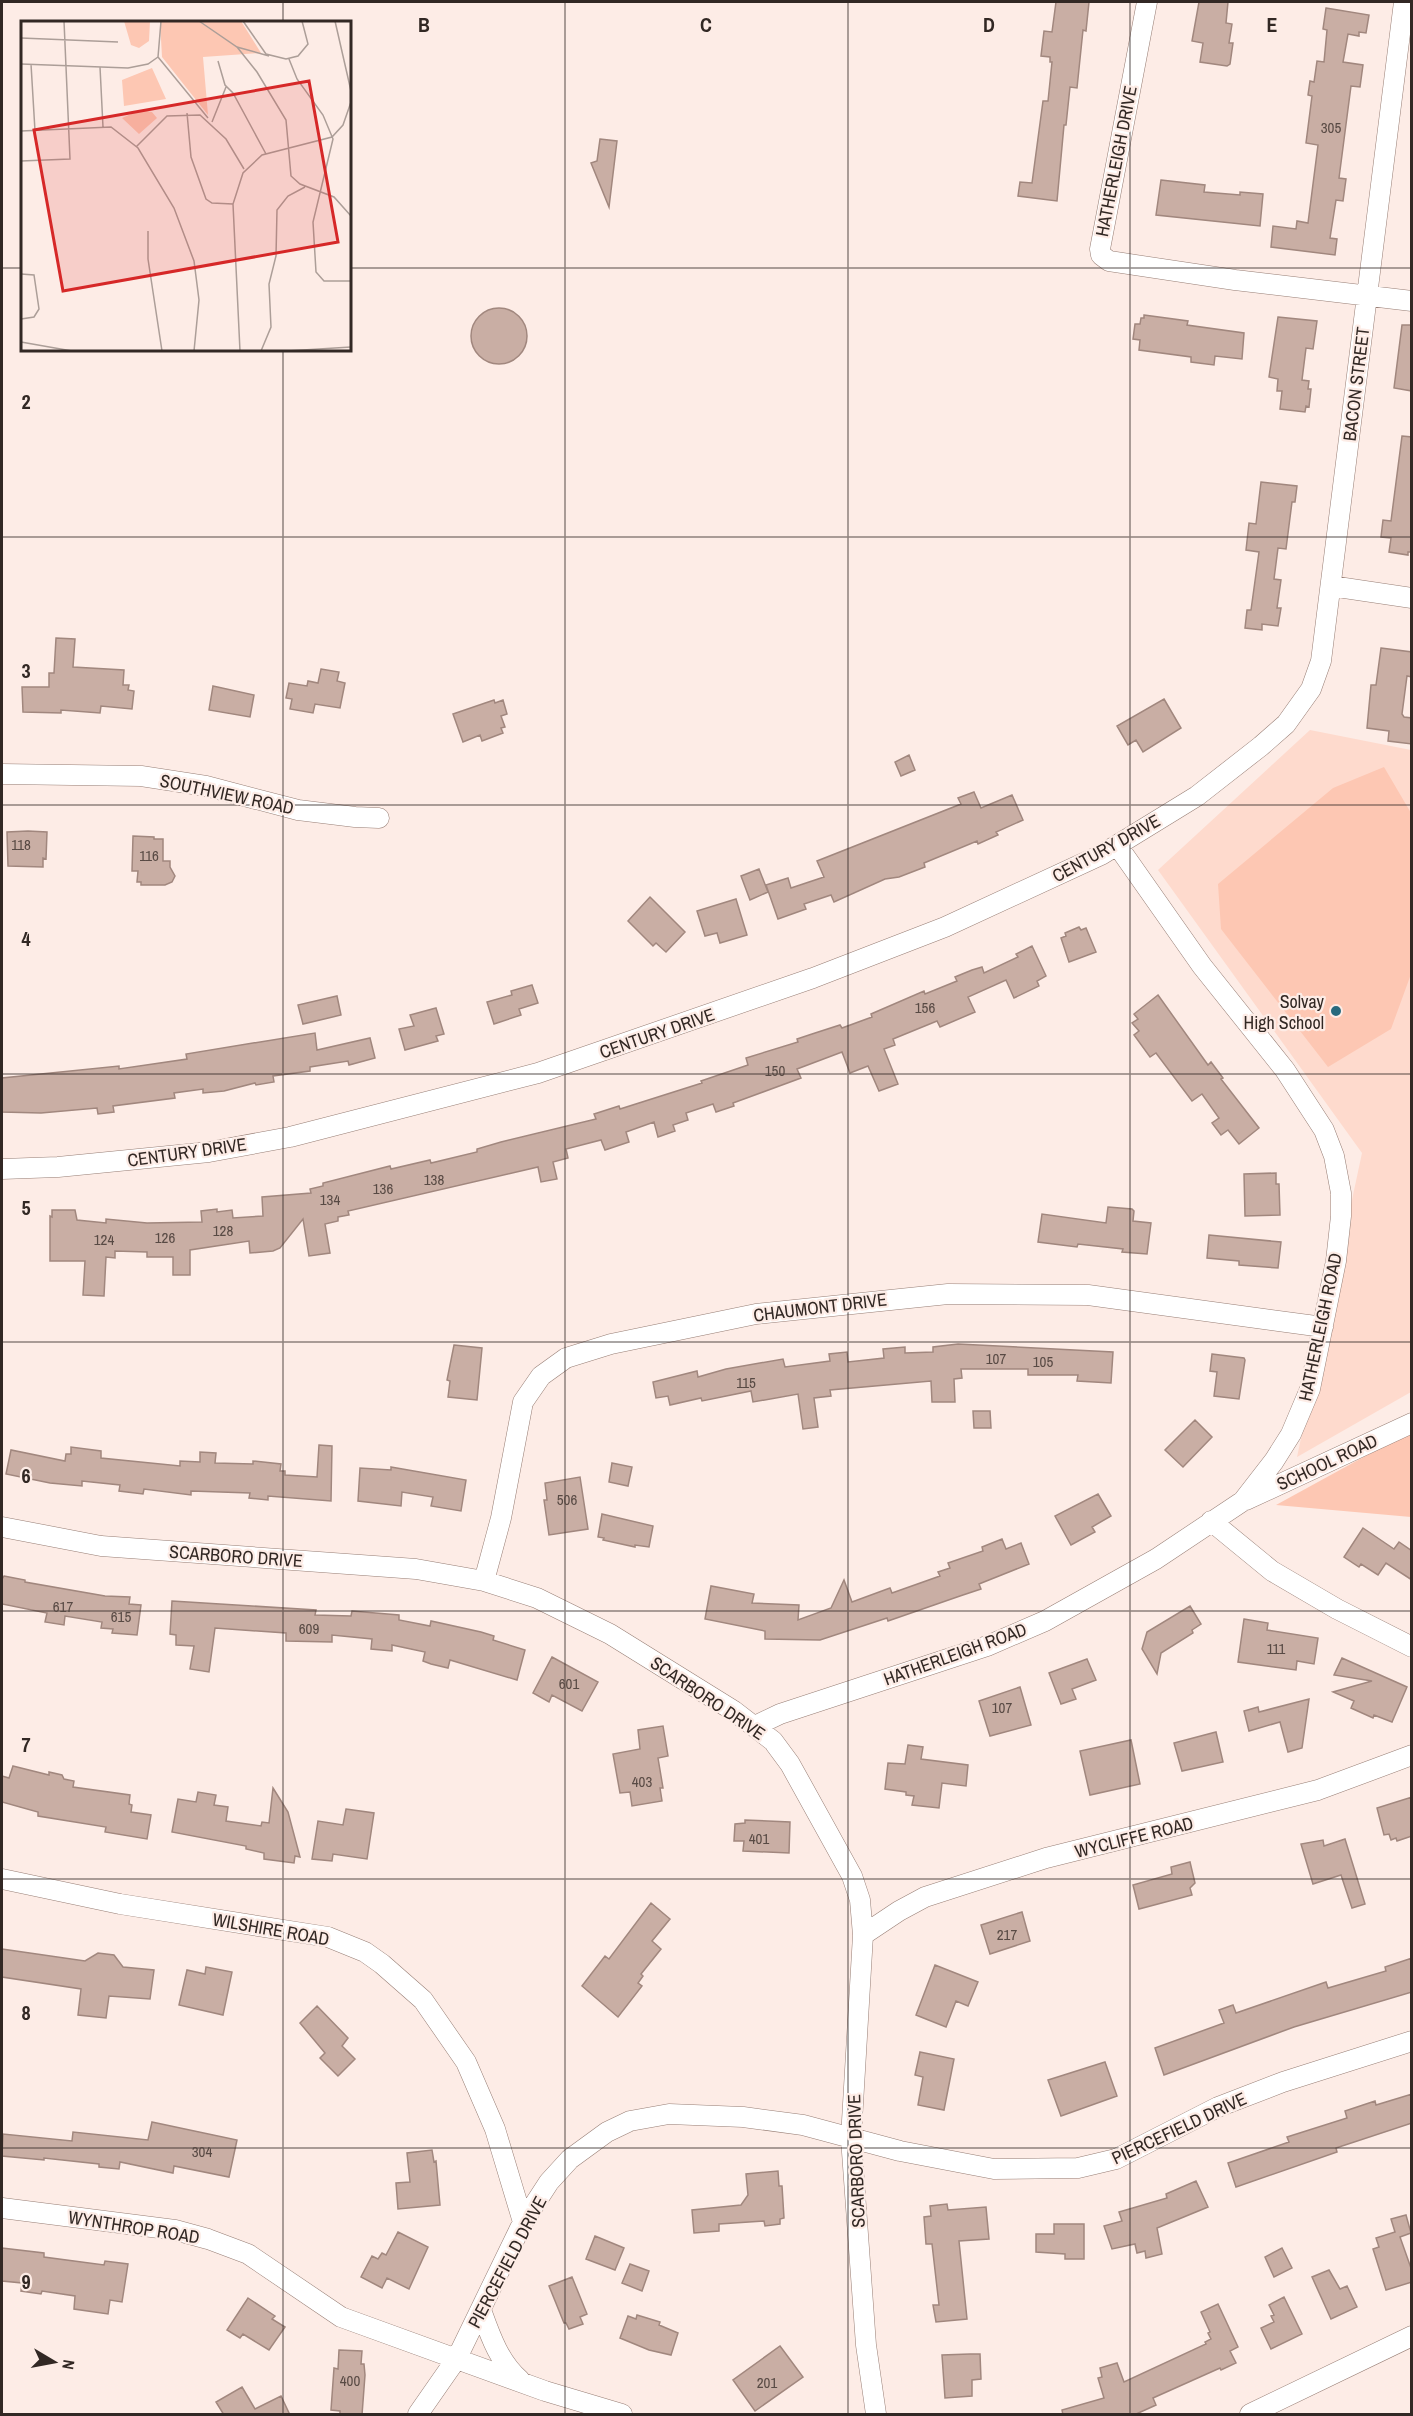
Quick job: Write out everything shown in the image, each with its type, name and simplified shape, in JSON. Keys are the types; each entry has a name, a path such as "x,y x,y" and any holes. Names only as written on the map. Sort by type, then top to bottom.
{"street":[{"name":"HATHERLEIGH DRIVE","path":"1147,2 1100,249 1101,255 1109,261 1235,280 1367,295"},
{"path":"1404,2 1412,3"},
{"name":"BACON STREET","path":"1261,746 1286,724 1311,689 1321,661 1404,2"},
{"path":"1367,295 1412,301"},
{"path":"1331,586 1412,598"},
{"name":"CENTURY DRIVE","path":"2,1169 58,1167 209,1152 290,1137 538,1074 735,1006 945,927 1101,855 1197,796 1261,746"},
{"name":"SOUTHVIEW ROAD","path":"2,774 141,776 206,786 298,810 379,818"},
{"name":"HATHERLEIGH ROAD","path":"755,1726 780,1714 987,1646 1045,1621 1156,1558 1243,1501 1274,1461 1291,1434 1310,1389 1336,1261 1341,1193 1334,1156 1324,1130 1285,1070 1202,966 1117,845"},
{"name":"CHAUMONT DRIVE","path":"484,1581 501,1518 523,1402 541,1376 566,1358 611,1344 756,1314 948,1293 1088,1295 1323,1327"},
{"name":"SCHOOL ROAD","path":"1243,1501 1412,1423"},
{"path":"1211,1521 1272,1571 1337,1609 1412,1647"},
{"name":"SCARBORO DRIVE","path":"2,1527 101,1546 416,1569 484,1581 537,1598 610,1634 734,1711 773,1741 790,1764 852,1876 860,1900 863,1935 851,2138 867,2345 876,2415"},
{"name":"WYCLIFFE ROAD","path":"863,1935 898,1911 925,1897 1046,1858 1318,1790 1412,1755"},
{"name":"WILSHIRE ROAD","path":"2,1879 120,1904 328,1937 365,1952 423,2000 466,2062 495,2129 523,2222"},
{"name":"PIERCEFIELD DRIVE","path":"418,2415 457,2358 523,2222 549,2182 570,2159 607,2132 630,2121 669,2115 743,2116 803,2125 900,2151 994,2169 1078,2168 1116,2159 1218,2107 1283,2082 1412,2042"},
{"name":"WYNTHROP ROAD","path":"2,2208 175,2230 208,2239 248,2254 340,2317 622,2415"},
{"path":"481,2310 494,2345 513,2374 522,2382"},
{"path":"1250,2415 1412,2336"}],"shaded area":[{"name":"Solvay High School","path":"1310,730 1411,750 1411,1392 1297,1457 1362,1153 1158,870"},
{"path":"1384,767 1411,813 1411,974 1391,1029 1328,1067 1221,929 1218,884 1333,788"},
{"path":"1411,1431 1411,1517 1276,1505"}],"building":[{"path":"1056,2 1089,2 1086,31 1083,30 1077,88 1070,87 1057,201 1018,196 1020,182 1032,183 1043,101 1048,101 1052,62 1050,62 1050,57 1041,56 1044,31 1052,32"},
{"path":"1199,2 1228,2 1226,23 1232,24 1229,43 1233,43 1230,64 1227,66 1200,62 1203,43 1192,41"},
{"path":"1326,8 1369,15 1366,33 1359,32 1359,36 1348,34 1343,62 1363,65 1360,87 1351,86 1339,178 1346,179 1343,201 1336,200 1330,238 1337,239 1335,255 1271,247 1273,226 1296,229 1297,221 1308,223 1318,145 1306,143 1312,96 1308,95 1310,81 1314,82 1317,61 1324,62 1327,30 1323,29"},
{"path":"600,139 617,141 609,207 591,163 597,161"},
{"path":"1161,180 1205,185 1204,192 1263,194 1260,226 1156,215"},
{"path":"499,308 510,310 519,316 525,325 527,336 525,347 519,356 510,362 499,364 488,362 479,356 473,347 471,336 473,325 479,316 488,310"},
{"path":"1144,315 1188,321 1187,325 1244,333 1242,359 1215,356 1214,365 1191,362 1191,357 1139,350 1140,340 1133,339 1135,324 1140,324"},
{"path":"1278,317 1317,321 1313,349 1306,348 1302,380 1309,381 1308,389 1311,389 1309,407 1306,406 1305,412 1280,409 1282,391 1277,391 1278,379 1269,377"},
{"path":"1402,325 1412,325 1412,391 1394,388"},
{"path":"1402,436 1412,437 1412,552 1408,552 1408,555 1389,552 1391,538 1381,537 1383,520 1391,521"},
{"path":"1261,482 1297,486 1295,502 1292,502 1286,549 1278,548 1274,579 1281,580 1277,608 1281,608 1278,626 1262,624 1262,630 1245,628 1247,610 1251,610 1259,552 1246,550 1249,523 1256,524"},
{"path":"56,638 75,639 73,667 124,670 123,685 129,685 128,690 134,691 132,709 101,706 100,713 61,710 61,713 23,712 22,687 49,687 49,673 54,673"},
{"path":"1381,648 1412,652 1412,677 1407,676 1402,714 1404,717 1412,718 1412,744 1388,741 1389,731 1367,728 1371,685 1376,685"},
{"path":"321,669 339,672 337,681 345,683 340,708 315,704 313,713 290,709 292,699 286,698 289,683 307,686 308,681 318,683"},
{"path":"213,686 254,695 250,717 209,710"},
{"path":"1164,699 1181,728 1143,752 1136,740 1128,745 1117,726"},
{"path":"494,700 495,703 503,700 507,714 501,716 505,727 501,728 503,733 482,741 480,735 463,742 453,714"},
{"path":"909,755 915,770 901,776 895,762"},
{"path":"974,792 981,808 1012,795 1023,820 996,832 998,835 978,844 977,841 924,863 925,867 899,877 885,879 834,902 831,895 804,904 806,909 778,919 766,885 788,878 791,888 824,877 817,861 961,804 958,798"},
{"path":"7,832 47,832 46,859 43,858 43,867 8,866"},
{"path":"133,836 163,839 163,861 170,861 170,867 175,876 172,882 165,885 141,885 141,882 137,882 138,871 132,871"},
{"path":"759,869 768,892 750,900 741,876"},
{"path":"650,897 685,932 666,952 656,943 653,946 628,921"},
{"path":"736,899 747,935 720,943 717,933 705,936 697,911"},
{"path":"1079,927 1081,930 1086,928 1096,952 1069,962 1061,938 1066,936 1065,933"},
{"path":"1032,946 1046,976 1037,981 1039,986 1014,998 1006,980 968,997 975,1012 940,1027 937,1021 893,1039 895,1045 884,1049 898,1084 879,1091 868,1066 850,1073 842,1052 797,1069 801,1078 733,1103 734,1106 716,1112 713,1104 686,1113 688,1120 673,1125 675,1131 658,1137 654,1122 626,1132 629,1142 605,1150 601,1140 566,1149 568,1158 553,1162 557,1179 541,1182 538,1167 348,1211 349,1215 338,1217 338,1221 325,1224 330,1253 309,1256 303,1219 280,1248 273,1251 250,1253 249,1241 190,1250 190,1275 173,1275 173,1257 147,1257 147,1252 115,1251 115,1258 106,1257 104,1296 83,1295 85,1261 50,1261 52,1210 75,1210 77,1220 106,1223 106,1219 147,1223 202,1222 201,1211 217,1209 217,1212 232,1210 233,1218 263,1216 262,1197 311,1193 310,1189 323,1186 323,1183 390,1166 391,1169 430,1160 431,1163 477,1152 477,1149 501,1142 596,1119 594,1114 619,1106 620,1109 702,1083 701,1081 748,1065 746,1058 798,1042 797,1039 812,1034 840,1025 842,1028 872,1017 871,1014 924,991 925,994 957,981 955,977 972,970 982,967 984,973 1018,957 1016,954"},
{"path":"532,985 538,1003 519,1009 521,1015 494,1024 487,1002 512,995 511,991"},
{"path":"1158,995 1208,1065 1211,1062 1223,1078 1221,1079 1259,1128 1239,1144 1228,1130 1221,1135 1212,1123 1219,1118 1202,1094 1192,1101 1156,1053 1150,1057 1134,1035 1139,1031 1132,1023 1138,1019 1134,1014"},
{"path":"337,996 341,1015 303,1024 298,1005"},
{"path":"436,1008 444,1034 436,1036 438,1041 405,1050 399,1029 414,1026 410,1015"},
{"path":"315,1033 317,1050 370,1038 375,1058 349,1065 348,1061 310,1067 310,1071 273,1076 274,1082 256,1085 255,1083 224,1091 203,1093 203,1089 174,1093 175,1098 113,1106 114,1112 98,1114 97,1108 41,1113 2,1112 2,1078 119,1066 119,1069 187,1059 186,1054"},
{"path":"1276,1173 1276,1184 1279,1184 1280,1215 1245,1216 1244,1174"},
{"path":"1108,1207 1132,1209 1134,1211 1133,1221 1151,1223 1147,1254 1078,1244 1077,1247 1038,1242 1042,1214 1106,1223"},
{"path":"1209,1235 1281,1242 1278,1268 1239,1265 1239,1261 1207,1258"},
{"path":"958,1344 1113,1352 1111,1383 1077,1381 1078,1375 1028,1375 1028,1369 961,1369 962,1378 954,1379 955,1402 932,1402 931,1381 830,1390 831,1396 814,1398 818,1427 803,1429 798,1394 753,1402 751,1391 670,1405 668,1396 656,1398 653,1382 697,1371 698,1377 726,1369 783,1359 785,1367 830,1361 829,1354 847,1352 848,1362 884,1358 883,1349 905,1347 905,1353 933,1352 933,1347"},
{"path":"454,1345 482,1348 477,1400 448,1397 450,1381 447,1380"},
{"path":"1212,1354 1244,1358 1239,1399 1214,1396 1217,1372 1210,1371"},
{"path":"973,1411 990,1411 991,1428 974,1428"},
{"path":"1195,1420 1212,1437 1183,1467 1165,1450"},
{"path":"319,1445 332,1446 331,1501 268,1496 268,1500 249,1498 250,1493 191,1491 191,1495 144,1489 143,1494 119,1491 120,1485 82,1481 82,1486 50,1483 6,1474 11,1450 65,1461 66,1454 71,1454 71,1447 101,1451 101,1458 180,1466 180,1461 200,1462 200,1452 216,1453 215,1463 253,1464 253,1461 281,1464 280,1471 285,1471 285,1475 317,1477"},
{"path":"612,1463 632,1467 628,1486 609,1482"},
{"path":"391,1467 466,1480 461,1511 431,1506 433,1497 402,1492 401,1506 358,1501 360,1468 391,1470"},
{"path":"580,1477 588,1529 549,1535 544,1500 547,1500 545,1483"},
{"path":"1098,1494 1111,1516 1092,1527 1095,1532 1071,1545 1055,1516"},
{"path":"602,1514 653,1526 649,1547 635,1545 635,1547 598,1537"},
{"path":"1363,1528 1394,1549 1399,1542 1412,1551 1412,1580 1386,1563 1378,1575 1361,1564 1359,1567 1344,1557"},
{"path":"1002,1539 1006,1549 1021,1543 1029,1564 979,1584 981,1589 888,1621 887,1618 820,1640 765,1639 765,1631 705,1619 711,1586 754,1594 752,1603 799,1605 798,1620 831,1608 844,1580 852,1602 890,1588 892,1593 940,1576 938,1572 950,1568 948,1563 983,1551 982,1547"},
{"path":"4,1576 25,1580 25,1582 105,1596 130,1597 129,1604 141,1605 137,1635 112,1633 113,1629 101,1628 102,1622 65,1616 64,1625 45,1622 47,1613 2,1604"},
{"path":"172,1601 316,1610 315,1615 351,1616 352,1611 399,1615 399,1620 430,1626 431,1621 481,1632 494,1636 493,1640 525,1650 517,1680 450,1660 448,1668 431,1664 423,1661 425,1652 392,1645 392,1651 371,1649 372,1639 332,1635 332,1642 286,1641 286,1633 215,1628 209,1672 190,1669 194,1646 176,1645 176,1635 170,1634"},
{"path":"1190,1606 1201,1624 1192,1630 1193,1633 1161,1653 1157,1674 1142,1649 1147,1632"},
{"path":"1244,1619 1268,1623 1267,1630 1318,1638 1314,1664 1297,1661 1296,1670 1238,1662"},
{"path":"552,1657 598,1682 582,1711 552,1695 549,1702 533,1693"},
{"path":"1342,1658 1407,1687 1392,1722 1374,1715 1373,1718 1351,1708 1354,1701 1333,1692 1372,1681 1334,1675"},
{"path":"1087,1659 1096,1680 1072,1689 1076,1699 1061,1704 1049,1673"},
{"path":"1020,1687 1031,1725 990,1736 979,1701"},
{"path":"1309,1699 1302,1748 1288,1752 1280,1722 1249,1731 1244,1711 1258,1707 1259,1712"},
{"path":"663,1726 668,1756 658,1758 663,1788 660,1788 662,1801 632,1806 630,1792 620,1793 613,1754 640,1749 638,1730"},
{"path":"1216,1732 1223,1762 1182,1771 1174,1743"},
{"path":"1131,1740 1140,1784 1090,1795 1080,1751"},
{"path":"908,1745 923,1747 921,1759 968,1765 966,1786 942,1783 939,1808 912,1805 914,1796 906,1795 906,1792 885,1789 888,1763 905,1764"},
{"path":"13,1766 49,1775 49,1772 62,1775 64,1779 74,1781 73,1787 130,1795 131,1812 151,1815 147,1839 105,1832 106,1827 38,1816 38,1812 2,1802 2,1776 9,1778"},
{"path":"273,1788 288,1812 300,1857 295,1856 294,1863 264,1859 264,1853 246,1849 246,1846 172,1832 178,1799 196,1802 198,1792 216,1795 214,1805 228,1807 226,1821 261,1826 262,1822 269,1823"},
{"path":"1412,1797 1412,1836 1397,1841 1396,1838 1391,1840 1389,1834 1384,1835 1377,1808"},
{"path":"346,1809 374,1813 367,1859 333,1854 332,1861 312,1859 318,1821 343,1825"},
{"path":"745,1820 790,1822 789,1853 743,1851 744,1841 734,1841 735,1824 745,1823"},
{"path":"1345,1839 1365,1904 1352,1908 1341,1875 1313,1884 1301,1844 1323,1840 1324,1846"},
{"path":"1190,1862 1195,1883 1190,1888 1192,1895 1139,1909 1133,1885 1172,1874 1171,1867"},
{"path":"651,1903 670,1919 652,1941 661,1949 641,1974 643,1976 638,1983 642,1986 618,2017 582,1986 605,1956 609,1959"},
{"path":"1022,1912 1030,1941 990,1954 981,1925"},
{"path":"2,1949 85,1961 98,1953 114,1955 123,1967 154,1970 150,1999 109,1996 106,2018 78,2015 81,1989 2,1977"},
{"path":"1412,1958 1412,1992 1294,2027 1164,2075 1155,2048 1224,2023 1219,2010 1233,2005 1236,2013 1326,1982 1328,1988 1386,1971 1385,1967"},
{"path":"935,1965 978,1982 968,2006 956,2001 946,2027 916,2015"},
{"path":"206,1967 232,1972 223,2015 179,2005 187,1970 205,1974"},
{"path":"317,2006 348,2038 342,2046 355,2059 338,2076 320,2058 325,2053 300,2023"},
{"path":"920,2052 954,2059 944,2110 918,2105 923,2077 915,2075"},
{"path":"1105,2062 1117,2096 1061,2116 1048,2080"},
{"path":"1412,2094 1412,2123 1336,2148 1337,2152 1236,2187 1228,2163 1289,2142 1287,2137 1347,2118 1345,2111 1375,2101 1376,2105"},
{"path":"152,2122 237,2140 229,2177 174,2166 173,2173 120,2162 119,2169 99,2167 99,2164 2,2156 3,2134 72,2141 73,2132 148,2140"},
{"path":"432,2150 434,2162 436,2161 440,2205 398,2209 396,2183 410,2182 407,2153"},
{"path":"778,2171 779,2186 782,2186 784,2218 780,2219 780,2224 765,2226 764,2221 719,2224 719,2231 694,2233 692,2210 741,2205 748,2195 746,2174"},
{"path":"1196,2181 1208,2207 1157,2228 1162,2254 1146,2258 1145,2251 1137,2253 1135,2244 1112,2249 1104,2226 1122,2221 1119,2212 1167,2198 1166,2194"},
{"path":"947,2204 948,2210 986,2207 989,2239 959,2241 967,2319 936,2322 933,2305 939,2305 932,2244 926,2244 924,2217 931,2216 930,2206"},
{"path":"1406,2215 1411,2233 1400,2237 1412,2271 1412,2282 1386,2290 1373,2249 1379,2247 1376,2238 1395,2232 1391,2219"},
{"path":"1054,2224 1084,2224 1084,2259 1065,2259 1065,2254 1036,2252 1036,2234 1054,2234"},
{"path":"398,2232 428,2247 409,2289 387,2278 382,2288 361,2277 372,2256 378,2259 382,2253 386,2255"},
{"path":"595,2236 624,2248 615,2270 586,2259"},
{"path":"2,2248 44,2253 44,2257 104,2265 105,2261 128,2264 122,2302 110,2300 108,2314 74,2309 75,2296 42,2291 41,2294 21,2291 22,2283 2,2281"},
{"path":"1282,2248 1292,2268 1274,2277 1265,2257"},
{"path":"630,2264 649,2271 642,2291 622,2283"},
{"path":"1329,2270 1340,2289 1347,2286 1357,2307 1331,2319 1312,2277"},
{"path":"572,2277 587,2314 580,2317 583,2324 569,2329 564,2323 549,2286"},
{"path":"1284,2297 1302,2334 1271,2349 1261,2328 1274,2322 1271,2316 1274,2315 1269,2305"},
{"path":"248,2298 275,2316 272,2319 285,2327 269,2350 243,2334 240,2338 227,2330"},
{"path":"1218,2304 1238,2347 1230,2351 1236,2363 1153,2398 1156,2405 1134,2415 1063,2415 1062,2410 1104,2398 1098,2378 1102,2377 1100,2368 1117,2363 1124,2382 1206,2344 1205,2342 1211,2339 1208,2333 1210,2332 1201,2312"},
{"path":"637,2315 660,2322 659,2325 678,2333 671,2355 649,2350 620,2338 628,2316 636,2319"},
{"path":"780,2346 803,2377 755,2411 733,2380"},
{"path":"339,2350 362,2351 361,2364 364,2364 365,2375 362,2415 340,2415 340,2411 331,2410 334,2368 338,2369"},
{"path":"980,2354 981,2379 972,2380 972,2396 945,2398 942,2355"},
{"path":"242,2387 255,2409 281,2396 290,2415 224,2415 216,2402"}],"place":[{"name":"Solvay High School","path":"1336,1011"}]}
